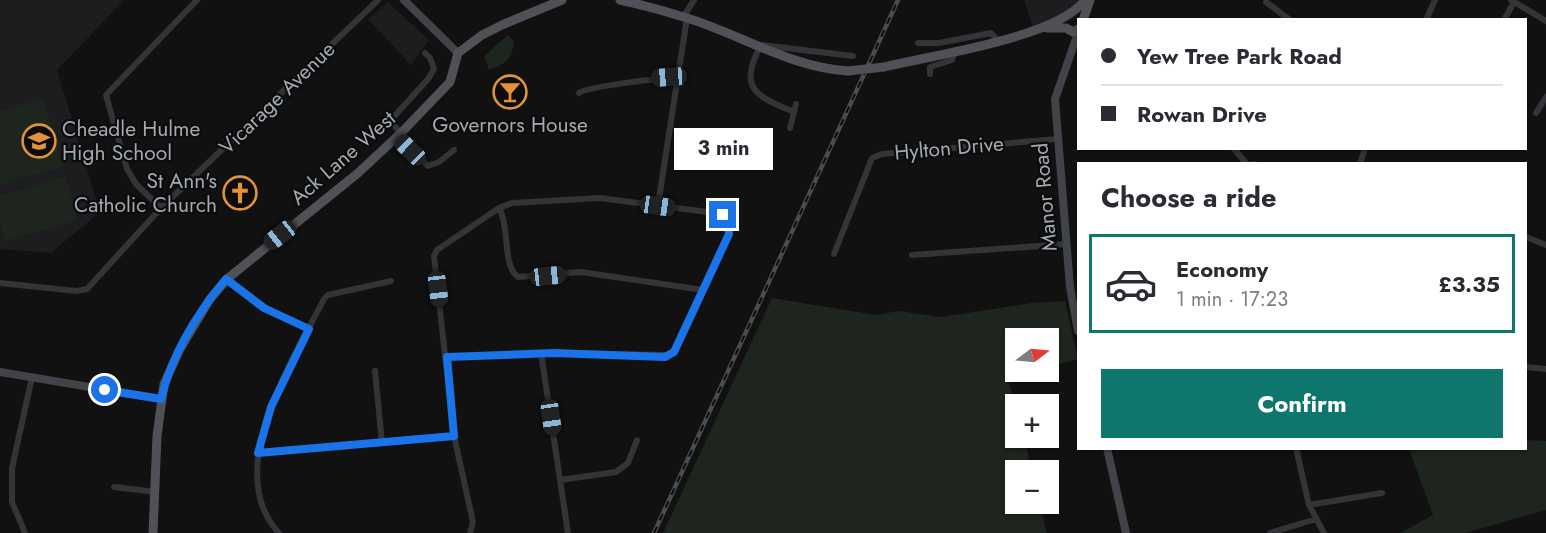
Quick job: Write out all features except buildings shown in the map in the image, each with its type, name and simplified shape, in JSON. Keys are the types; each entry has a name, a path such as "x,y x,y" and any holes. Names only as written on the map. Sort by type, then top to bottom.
{"main road":[{"path":"458,53 482,35 549,2 562,0"},
{"path":"620,0 685,17 759,49 802,63 848,70 884,66 1045,28 1076,17 1088,0"},
{"path":"1067,29 1064,20 1076,17"},
{"path":"1045,28 1067,29 1077,33"},
{"name":"Ack Lane West","path":"153,533 161,399 180,349 210,299 226,279 358,173 399,135 450,82 458,53"}],"street":[{"path":"161,208 136,184 127,169 106,95 196,0"},
{"name":"Vicarage Avenue","path":"0,283 76,291 87,289 161,208 378,0"},
{"path":"404,0 458,53"},
{"path":"658,206 685,17 694,0"},
{"path":"1427,18 1435,0"},
{"path":"1505,18 1513,1 1546,21"},
{"path":"1266,2 1287,18"},
{"name":"Manor Road","path":"1067,29 1070,43 1067,60"},
{"path":"918,44 939,43 991,33 997,40"},
{"name":"Manor Road","path":"1077,35 1055,99 1067,244 1077,318"},
{"path":"794,112 761,98 756,92 750,69 751,61 761,45 819,54 853,56"},
{"path":"930,74 930,67 952,60 956,50"},
{"path":"425,53 430,58 434,69 428,79 387,119 428,166 439,162 454,150"},
{"path":"579,93 589,84 618,86 644,79 676,78"},
{"path":"1536,113 1546,97"},
{"path":"790,128 796,104"},
{"name":"Hylton Drive","path":"834,254 872,158 882,154 1058,139"},
{"path":"1235,150 1245,162"},
{"path":"447,357 542,354 670,355 676,349 729,234 728,222 723,215 715,213 600,198 512,203 499,208 442,246 434,256 454,436 473,522 470,533"},
{"path":"499,208 503,216 511,268 518,278 581,272 703,290"},
{"path":"1527,237 1546,245"},
{"path":"912,255 1067,244"},
{"path":"226,279 264,308 309,329"},
{"path":"279,533 261,505 258,453 271,407 328,295 391,281"},
{"path":"542,354 568,533"},
{"path":"1527,367 1546,369"},
{"path":"375,371 382,443"},
{"path":"0,372 161,399"},
{"path":"25,533 12,502 12,468 33,377"},
{"path":"258,453 454,436"},
{"path":"560,480 616,471 628,463 637,440"},
{"path":"1107,450 1126,533"},
{"path":"1296,450 1309,505 1324,533"},
{"path":"114,487 156,492"},
{"path":"1309,505 1382,493"},
{"path":"1270,533 1316,519"}],"shaded area":[{"name":"Cheadle Hulme High School","path":"0,0 124,0 57,70 100,212 51,253 0,249"},
{"path":"1024,0 1077,0 1080,4 1076,8 1033,27"},
{"path":"388,2 429,40 411,65 368,19"},
{"path":"508,35 514,42 509,57 489,70 484,56"},
{"path":"43,98 63,167 0,185 0,111"},
{"path":"66,176 78,220 5,241 0,224 0,195"},
{"path":"772,298 876,315 898,311 941,317 1032,303 1065,301 1077,359 1059,364 1059,328 1005,328 1005,382 1009,382 1012,394 1005,394 1005,448 1026,448 1029,460 1005,460 1005,514 1042,514 1047,533 663,533"},
{"path":"1527,440 1546,441 1546,510 1465,533 1400,533 1433,515 1409,450 1527,450"}],"railway":[{"path":"654,533 898,0"}],"place":[{"name":"Governors House","path":"510,92"},
{"name":"Cheadle Hulme High School","path":"39,141"},
{"name":"St Ann's Catholic Church","path":"240,193"}],"route":[{"path":"105,390 161,399 164,384 180,349 210,299 226,279 264,308 309,329 271,407 258,453 454,436 447,357 554,353 617,353 665,357 674,352 729,234 728,222 723,215"}]}
